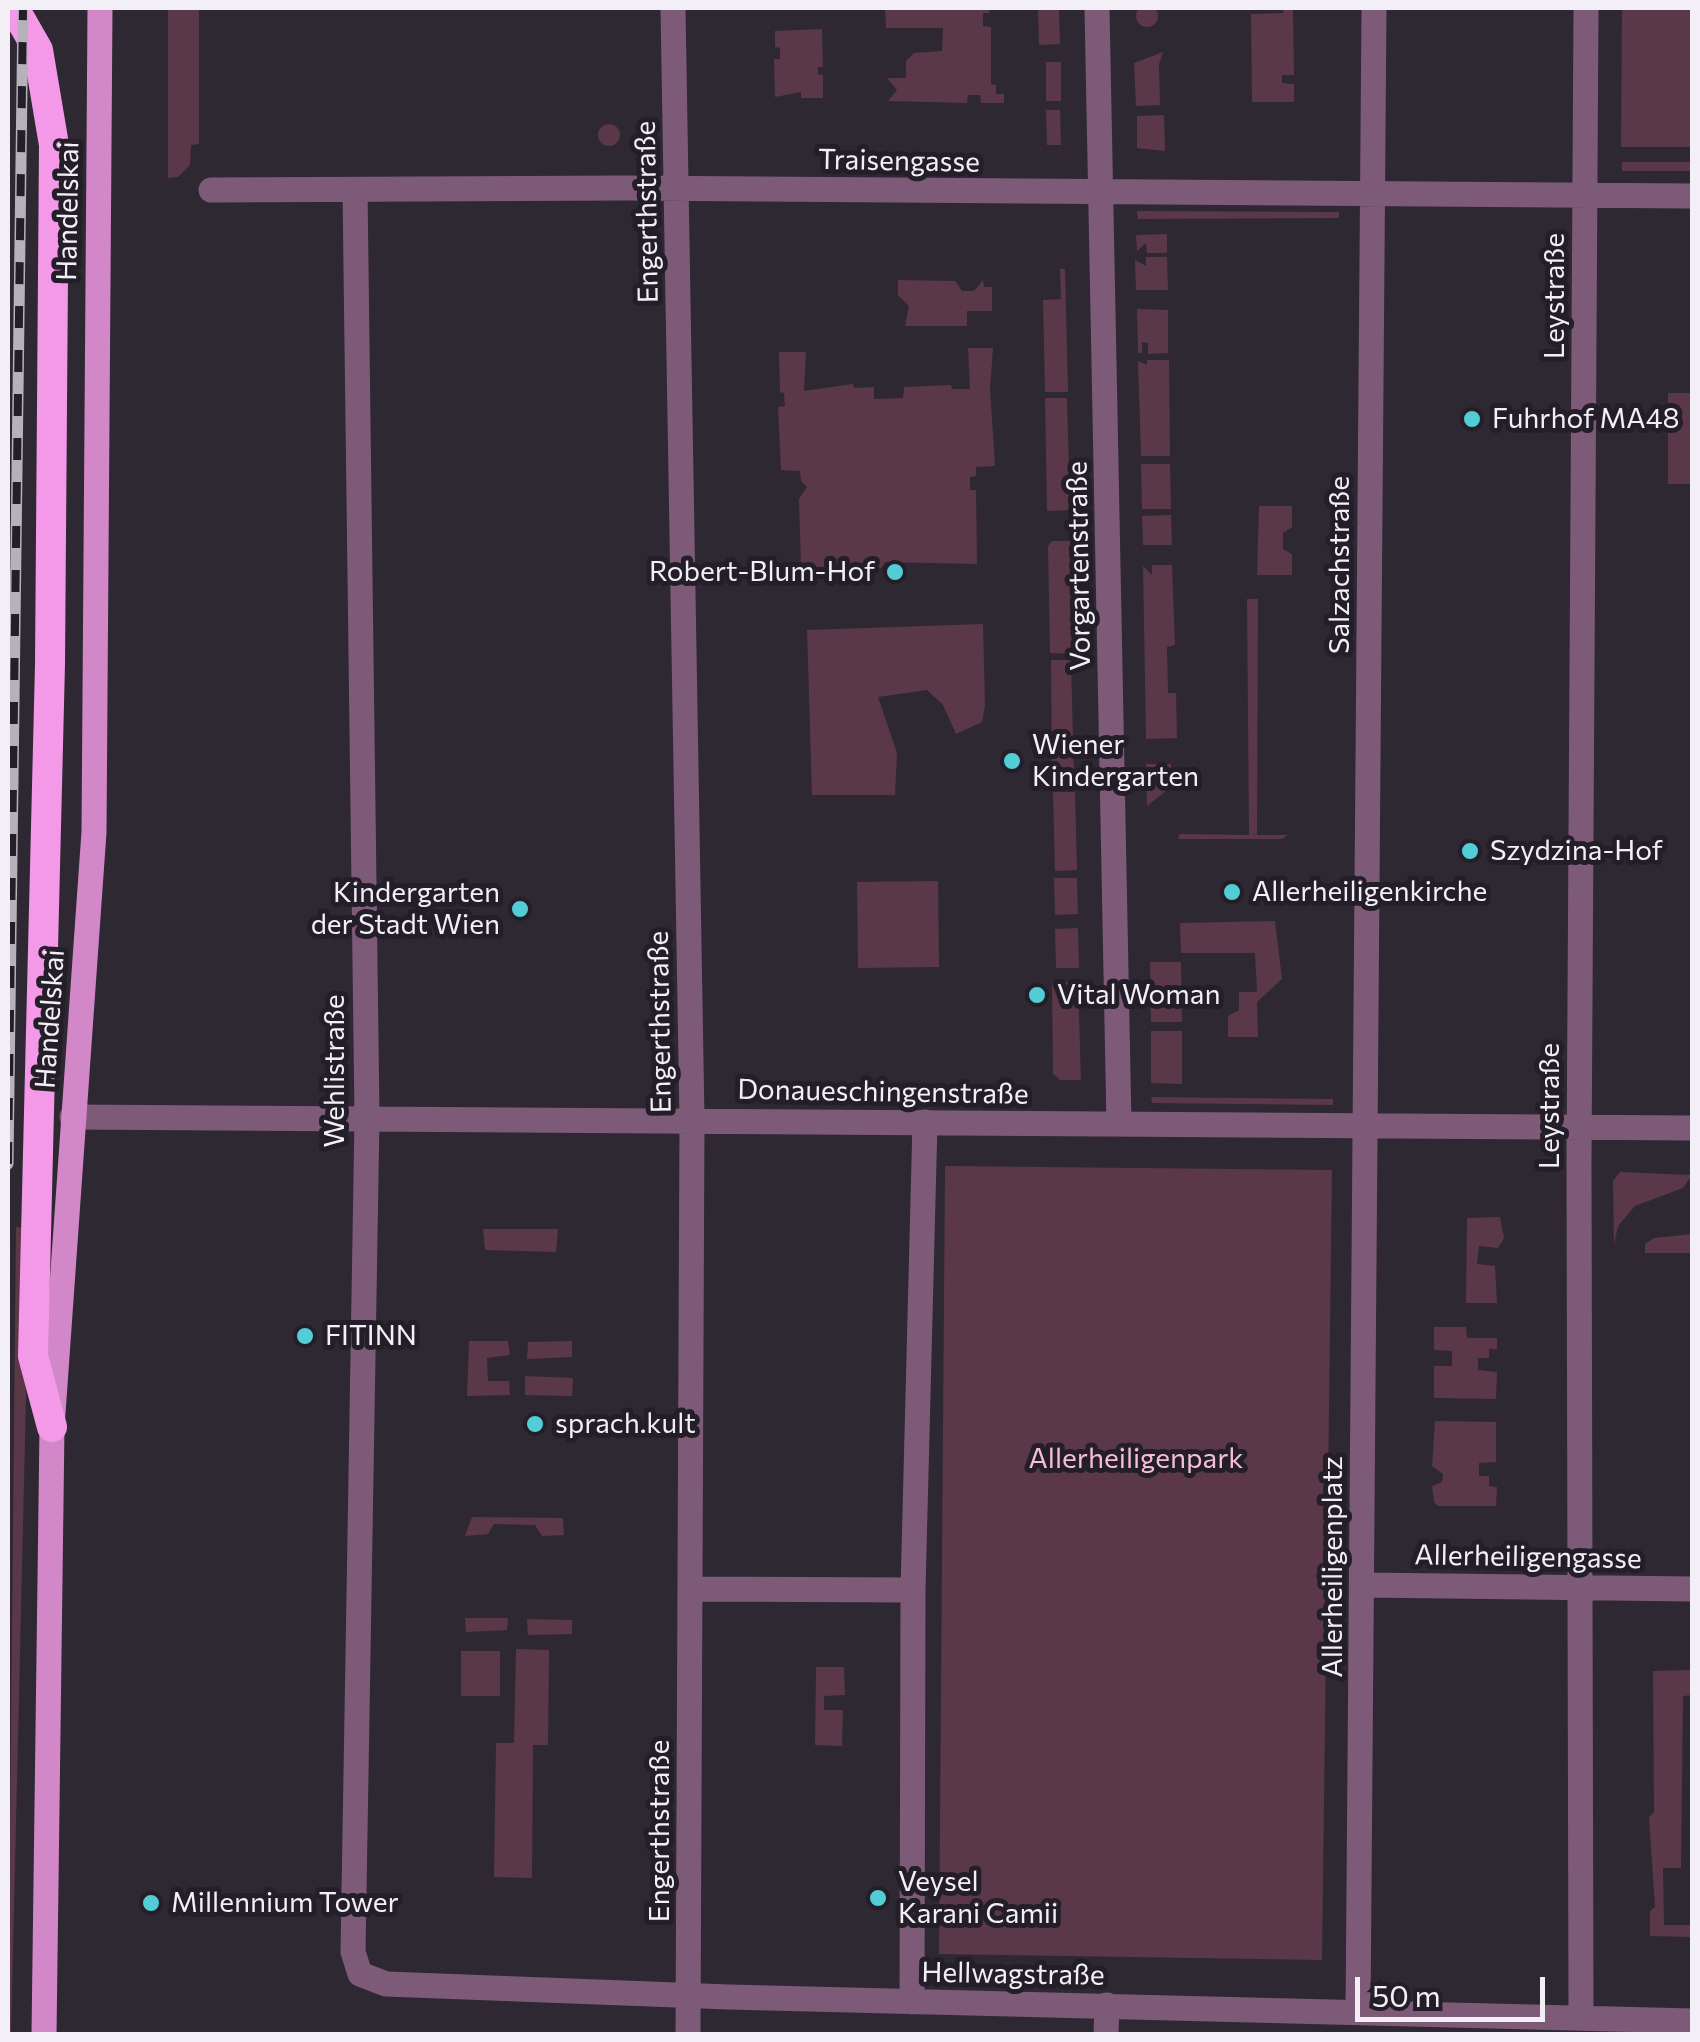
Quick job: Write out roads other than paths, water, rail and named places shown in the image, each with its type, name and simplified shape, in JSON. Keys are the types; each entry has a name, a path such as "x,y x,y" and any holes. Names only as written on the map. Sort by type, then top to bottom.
{"highway":[{"path":"14,8 38,50 50,108 52,395 33,1356 52,1427"}],"main road":[{"name":"Handelskai","path":"44,2034 52,1427 94,832 100,8"}],"street":[{"name":"Engerthstraße","path":"673,8 692,1119 688,2034"},
{"name":"Vorgartenstraße","path":"1097,8 1119,1124"},
{"name":"Salzachstraße","path":"1364,1123 1374,8"},
{"name":"Leystraße","path":"1581,2016 1580,1126 1586,8"},
{"name":"Traisengasse","path":"212,190 677,188 1102,195 1692,196"},
{"name":"Wehlistraße","path":"353,1952 366,1117 355,190"},
{"name":"Donaueschingenstraße","path":"72,1117 1692,1128"},
{"path":"912,2002 913,1590 925,1122"},
{"name":"Allerheiligenplatz","path":"1358,2011 1364,1586 1364,1123"},
{"name":"Allerheiligengasse","path":"1364,1586 1692,1589"},
{"path":"690,1589 913,1590"},
{"name":"Hellwagstraße","path":"353,1952 360,1974 386,1984 912,2002 1692,2021"},
{"path":"1106,2034 1107,2006"}],"railway":[{"path":"8,1164 23,8"}],"place":[{"name":"Fuhrhof MA48","path":"1472,419"},
{"name":"Robert-Blum-Hof","path":"895,572"},
{"name":"Wiener Kindergarten","path":"1012,761"},
{"name":"Szydzina-Hof","path":"1470,851"},
{"name":"Allerheiligenkirche","path":"1232,892"},
{"name":"Kindergarten der Stadt Wien","path":"520,909"},
{"name":"Vital Woman","path":"1037,995"},
{"name":"FITINN","path":"305,1336"},
{"name":"sprach.kult","path":"535,1424"},
{"name":"Veysel Karani Camii","path":"878,1898"},
{"name":"Millennium Tower","path":"151,1903"}],"park label":[{"name":"Allerheiligenpark","path":"1136,1459"}]}
